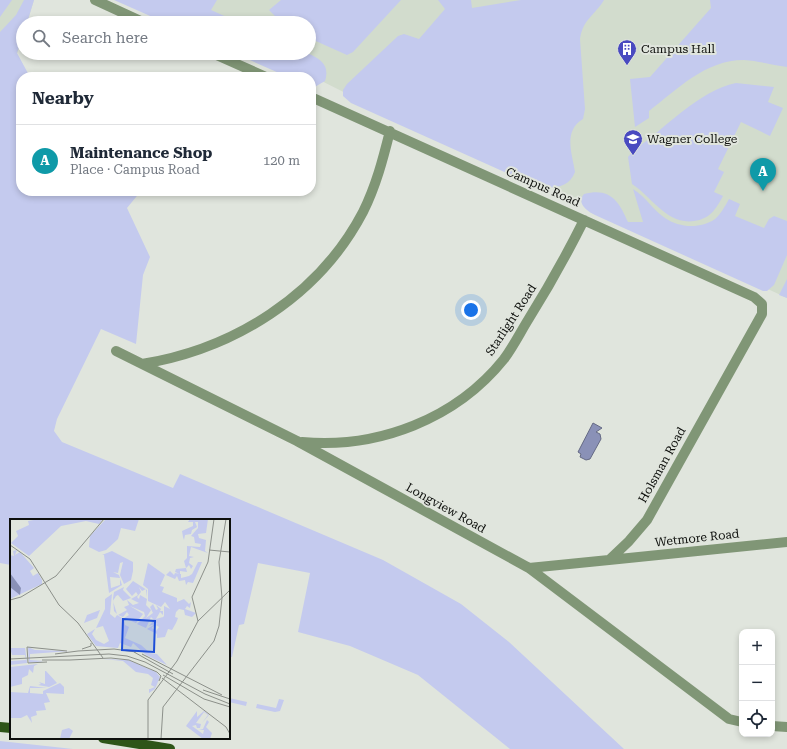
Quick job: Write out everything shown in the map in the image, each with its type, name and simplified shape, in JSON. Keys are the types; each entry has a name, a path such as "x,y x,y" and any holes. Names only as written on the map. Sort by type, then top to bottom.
{"main road":[{"path":"0,727 10,728"},
{"path":"109,739 170,749"}],"street":[{"path":"95,0 130,16"},
{"path":"228,60 255,72"},
{"name":"Campus Road","path":"316,99 754,297 762,304"},
{"path":"142,364 201,350 236,335 266,318 296,295 325,266 342,245 363,212 378,175 390,132"},
{"name":"Starlight Road","path":"297,442 346,443 378,438 408,428 434,416 460,400 485,379 504,358 550,286 584,220"},
{"name":"Holsman Road","path":"608,560 629,541 647,520 762,314 762,304"},
{"name":"Longview Road","path":"116,351 297,442 529,568 729,719 739,721"},
{"name":"Wetmore Road","path":"608,560 787,542"},
{"path":"529,568 608,560"},
{"path":"775,726 787,727"}],"shaded area":[{"path":"0,0 34,0 29,16 16,16 16,57 12,69 0,191"},
{"path":"0,0 12,0 0,17"},
{"path":"24,0 34,0 29,16 16,16 16,60 21,60 27,72 16,72 16,196 137,196 127,208 150,257 143,275 136,344 101,329 57,419 54,431 62,442 173,488 180,474 383,560 461,604 509,642 624,749 510,749 418,675 350,646 298,632 310,573 258,563 244,624 239,625 232,657 230,657 230,519 10,519 10,565 0,563 0,32 16,15"},
{"path":"114,0 217,0 211,10 224,16 150,16"},
{"name":"Wagner College","path":"162,0 787,0 787,298 546,185 413,127 316,78 316,72 304,72 280,60 316,60 316,16 193,16"},
{"path":"281,0 401,0 353,52 347,55 316,41 316,16 275,16 269,10"},
{"path":"438,0 471,0 472,8 521,0 604,0 587,22 580,39 585,109 583,119 577,124 571,136 570,143 575,172 565,184 549,188 538,187 351,103 343,96 343,90 347,84 398,36 404,34 419,39 445,9"},
{"path":"710,0 787,0 787,67 744,60 730,61 704,70 649,111 649,118 635,127 630,79 650,77 711,8"},
{"path":"316,58 323,63 326,75 325,81 316,86 316,72 277,72 250,60 316,60"},
{"path":"736,83 774,87 768,102 783,108 770,136 741,122 718,169 724,172 714,192 723,196 712,213 700,220 694,221 676,219 660,209 632,184 628,157 634,150 695,102 722,87"},
{"path":"633,189 665,218 677,224 697,226 709,222 719,215 729,199 740,204 735,216 764,228 769,219 774,216 787,221 787,255 774,285 767,291 763,291 595,215 586,209 581,201 584,194 601,192 607,194 617,202 628,222 643,222"},
{"path":"787,279 787,298 779,295"},
{"path":"593,423 602,428 596,432 600,434 601,439 590,459 586,460 580,457 581,454 578,452"},
{"path":"230,698 247,702 246,706 230,702"},
{"path":"279,699 284,700 280,711 275,712 256,708 257,704 276,708"},
{"path":"0,741 73,749 0,749"}],"place":[{"name":"Campus Hall","path":"627,66"},
{"name":"Wagner College","path":"633,156"},
{"name":"Maintenance Shop","path":"763,191"}]}
